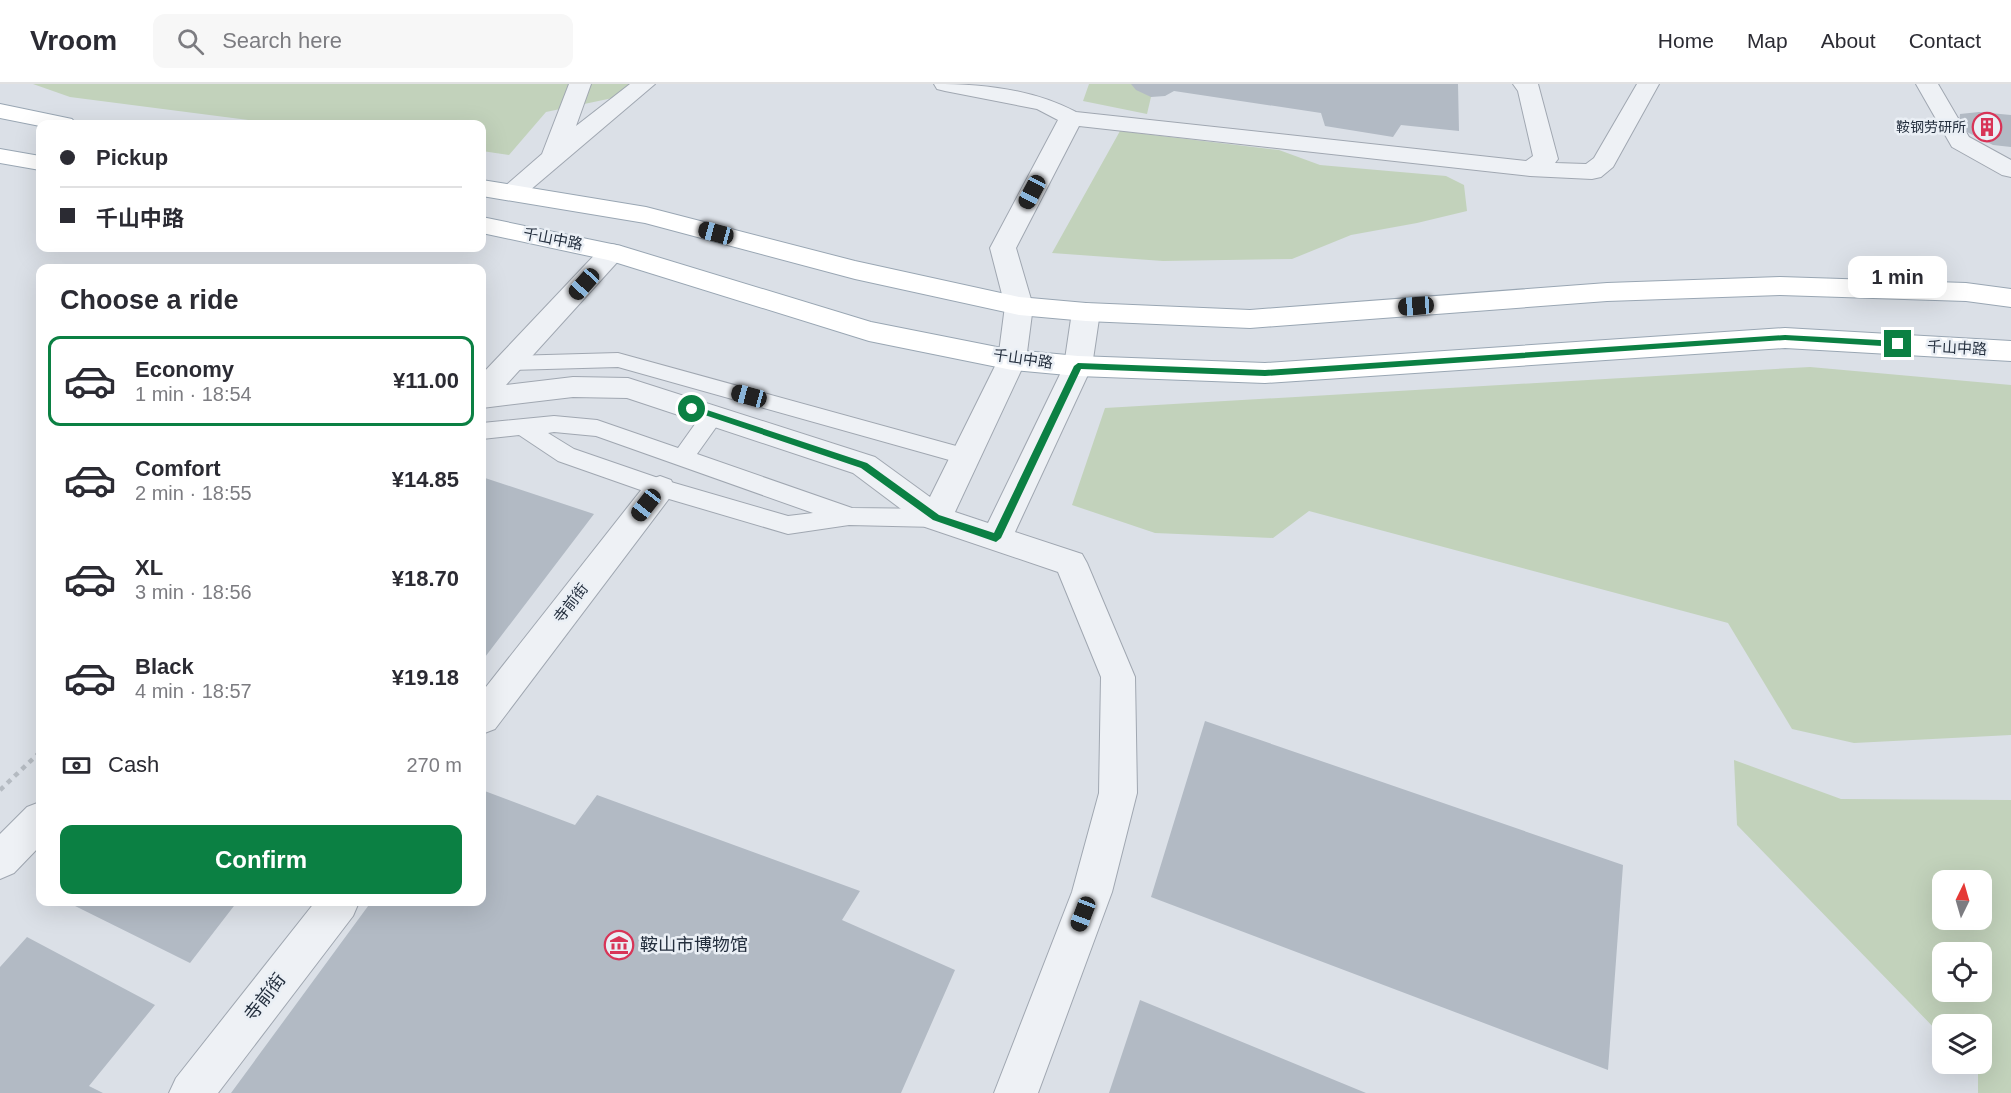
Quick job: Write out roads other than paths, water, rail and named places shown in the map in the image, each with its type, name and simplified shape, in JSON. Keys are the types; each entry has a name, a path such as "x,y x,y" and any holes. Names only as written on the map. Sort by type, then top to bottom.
{"main road":[{"path":"0,111 44,120"},
{"path":"0,156 36,163"},
{"path":"486,189 646,215 855,270 1019,306 1086,312 1250,320 1607,292 1780,286 1966,292 2011,298"},
{"name":"千山中路","path":"486,226 612,252 869,331 1012,360 1078,366 1265,373 1785,338 2011,351"}],"street":[{"path":"552,159 580,84"},
{"path":"513,192 644,84"},
{"path":"945,84 1044,104 1071,118 1530,169 1592,172 1604,162 1648,84"},
{"path":"1524,84 1529,88 1546,159 1530,169"},
{"path":"1927,84 1960,142 2011,170"},
{"path":"936,518 1012,360 1019,306 1003,248 1071,118"},
{"path":"486,387 511,363 612,252"},
{"path":"996,538 1078,366 1086,312"},
{"path":"486,398 573,387 628,387 864,465 936,518 1071,563 1118,677 1118,793 1092,892 1016,1093"},
{"name":"寺前街","path":"486,713 660,488"},
{"path":"0,860 36,824"},
{"name":"寺前街","path":"191,1093 336,906"}],"lane":[{"path":"511,363 618,360 967,457"},
{"path":"682,457 713,416"},
{"path":"486,431 554,424 597,428 850,516"},
{"path":"523,427 566,455 660,488 788,525 850,516 936,518"}],"place":[{"name":"鞍钢劳研所","path":"1987,127"},
{"name":"鞍山市博物馆","path":"619,945"}]}
